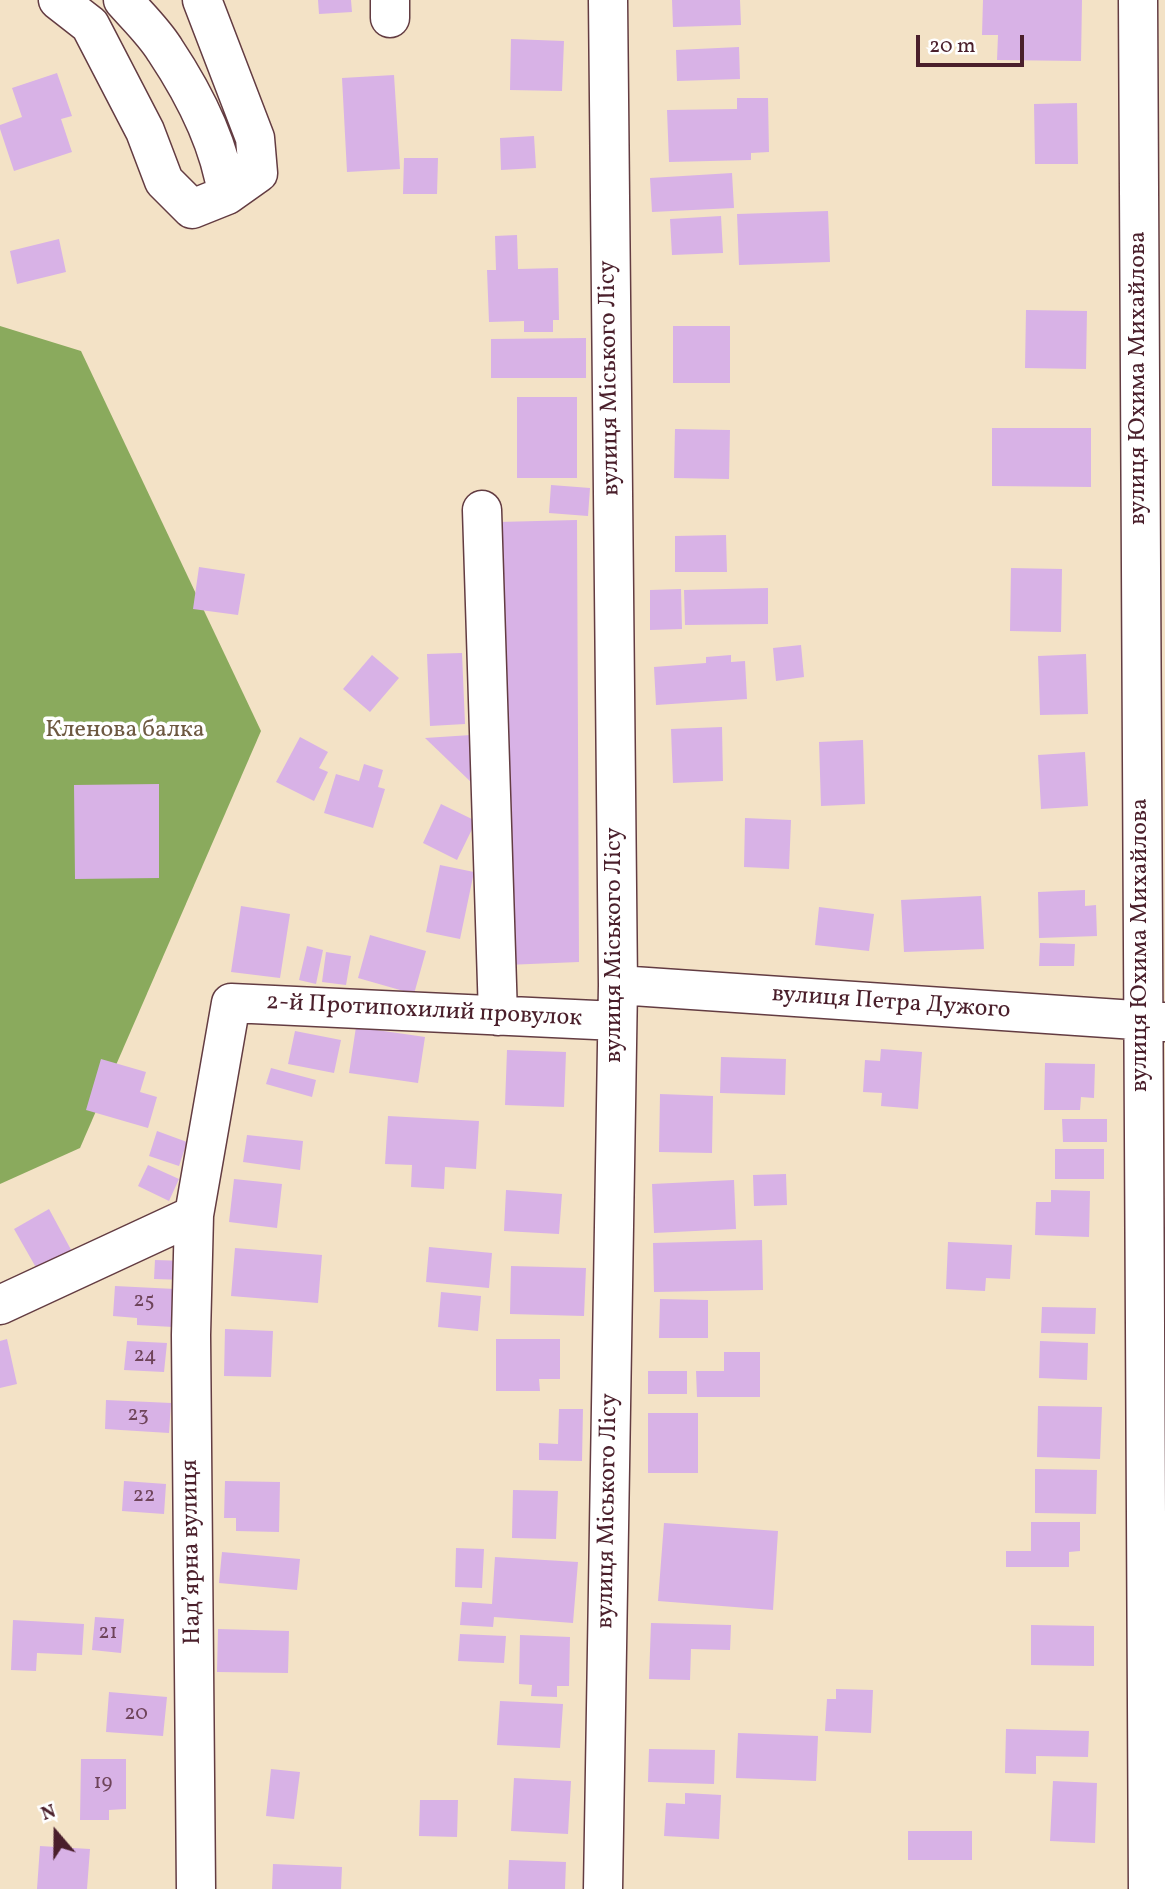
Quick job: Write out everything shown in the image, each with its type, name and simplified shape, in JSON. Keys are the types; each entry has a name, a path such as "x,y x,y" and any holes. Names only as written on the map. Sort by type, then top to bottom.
{"street":[{"path":"58,0 90,24 145,131 164,181 192,209 227,195 258,173 255,138 202,0"},
{"path":"123,0 164,48 186,86 223,167 227,195"},
{"name":"вулиця Міського Лісу","path":"603,1889 617,1003 608,0"},
{"name":"вулиця Юхима Михайлова","path":"1138,0 1154,1022 1149,1889"},
{"path":"482,510 498,1016"},
{"name":"2-й Протипохилий провулок","path":"231,1003 498,1016 617,1003"},
{"name":"Надʼярна вулиця","path":"196,1889 191,1335 194,1215 231,1003"},
{"name":"вулиця Петра Дужого","path":"617,1003 1154,1022"},
{"path":"0,1305 194,1215"}],"green space":[{"name":"Кленова балка","path":"0,326 81,351 261,731 80,1148 0,1184"}],"building":[{"path":"318,0 351,0 352,12 319,14"},
{"path":"672,0 740,0 741,25 673,27"},
{"path":"983,0 1082,0 1081,61 997,60 998,35 982,35"},
{"path":"511,39 564,41 562,91 510,90"},
{"path":"739,47 740,79 677,81 676,50"},
{"path":"57,73 72,116 61,119 72,152 14,171 0,129 0,125 22,117 12,88"},
{"path":"394,75 400,169 347,172 342,78"},
{"path":"737,98 768,98 769,152 751,153 751,160 669,162 667,110 737,109"},
{"path":"1077,103 1078,164 1035,164 1034,104"},
{"path":"534,136 536,168 501,170 500,138"},
{"path":"404,158 438,158 437,194 403,194"},
{"path":"732,173 734,208 652,212 650,178"},
{"path":"828,211 830,262 739,265 737,214"},
{"path":"721,216 723,253 672,255 670,219"},
{"path":"517,235 518,269 558,268 559,320 553,320 553,332 524,332 524,321 489,322 487,270 496,270 495,236"},
{"path":"59,239 66,272 17,284 10,251"},
{"path":"1026,310 1087,311 1086,369 1025,368"},
{"path":"673,326 730,326 730,383 673,383"},
{"path":"586,338 586,378 491,378 491,339"},
{"path":"517,397 577,397 577,478 517,478"},
{"path":"992,428 1091,428 1091,487 992,486"},
{"path":"675,429 730,430 729,479 674,478"},
{"path":"551,485 590,488 588,516 549,513"},
{"path":"577,520 579,962 506,965 498,522"},
{"path":"726,535 727,572 675,572 675,536"},
{"path":"199,567 245,574 238,615 193,609"},
{"path":"1011,568 1062,569 1061,632 1010,631"},
{"path":"768,588 768,624 685,625 684,590"},
{"path":"681,589 682,629 650,630 650,590"},
{"path":"801,645 804,677 776,681 773,648"},
{"path":"462,653 465,724 430,726 427,654"},
{"path":"1086,654 1088,714 1040,715 1038,656"},
{"path":"372,655 399,678 370,712 343,689"},
{"path":"731,655 731,662 745,661 747,699 656,705 654,667 706,663 706,657"},
{"path":"722,727 723,781 673,783 671,729"},
{"path":"471,735 473,784 425,738"},
{"path":"300,737 328,752 319,768 328,772 314,801 276,782"},
{"path":"863,740 865,804 821,806 819,742"},
{"path":"1085,752 1088,806 1041,809 1038,755"},
{"path":"364,764 383,770 378,787 385,789 373,828 324,813 336,774 359,781"},
{"path":"159,784 159,878 75,879 74,785"},
{"path":"441,804 476,821 457,860 423,843"},
{"path":"745,818 791,820 789,869 744,867"},
{"path":"440,865 474,872 460,939 426,932"},
{"path":"1085,890 1085,906 1096,905 1097,936 1039,938 1038,892"},
{"path":"981,896 984,949 904,952 901,900"},
{"path":"241,906 290,914 280,978 231,972"},
{"path":"819,907 874,914 869,951 815,945"},
{"path":"370,935 426,951 414,994 358,978"},
{"path":"1040,943 1075,944 1074,966 1039,966"},
{"path":"307,946 323,950 316,984 299,980"},
{"path":"326,952 351,956 346,985 322,982"},
{"path":"356,1027 425,1037 418,1083 349,1073"},
{"path":"295,1031 341,1040 334,1073 288,1064"},
{"path":"881,1049 922,1052 918,1109 881,1106 882,1093 863,1092 865,1060 880,1061"},
{"path":"507,1050 566,1052 564,1107 505,1105"},
{"path":"721,1057 786,1059 785,1095 720,1093"},
{"path":"101,1059 146,1072 140,1092 157,1097 148,1128 86,1110"},
{"path":"1045,1063 1095,1064 1094,1098 1081,1097 1080,1110 1044,1110"},
{"path":"271,1068 316,1080 312,1097 266,1084"},
{"path":"660,1094 713,1096 712,1153 659,1152"},
{"path":"388,1116 479,1121 476,1169 445,1167 444,1189 411,1187 412,1165 385,1164"},
{"path":"1062,1119 1107,1119 1107,1142 1063,1142"},
{"path":"157,1131 187,1142 179,1166 149,1156"},
{"path":"247,1135 303,1141 300,1170 243,1162"},
{"path":"1055,1149 1104,1149 1104,1179 1055,1179"},
{"path":"148,1165 179,1179 169,1201 138,1186"},
{"path":"786,1174 787,1205 754,1206 753,1175"},
{"path":"234,1179 282,1184 277,1228 229,1222"},
{"path":"734,1180 736,1229 654,1233 652,1184"},
{"path":"506,1190 562,1194 559,1234 504,1231"},
{"path":"1051,1190 1090,1191 1089,1237 1035,1235 1036,1202 1051,1202"},
{"path":"49,1209 76,1259 42,1278 14,1229"},
{"path":"762,1240 763,1290 654,1292 653,1243"},
{"path":"948,1242 1012,1245 1010,1279 986,1278 985,1291 946,1289"},
{"path":"429,1247 492,1253 489,1288 426,1282"},
{"path":"235,1248 322,1255 318,1303 231,1296"},
{"path":"155,1260 186,1261 185,1280 154,1279"},
{"path":"511,1266 586,1268 584,1316 510,1314"},
{"path":"115,1286 175,1289 173,1327 137,1325 137,1318 113,1316"},
{"path":"441,1292 481,1296 478,1331 438,1327"},
{"path":"660,1299 708,1300 708,1338 659,1338"},
{"path":"1042,1307 1096,1308 1095,1334 1041,1333"},
{"path":"225,1329 273,1331 271,1377 224,1376"},
{"path":"7,1339 17,1384 0,1388 0,1341"},
{"path":"496,1339 560,1339 560,1379 539,1379 540,1391 496,1391"},
{"path":"127,1341 167,1343 164,1372 124,1370"},
{"path":"1040,1341 1088,1343 1087,1380 1039,1378"},
{"path":"724,1352 760,1352 760,1397 697,1397 696,1371 724,1371"},
{"path":"648,1371 687,1371 687,1394 648,1394"},
{"path":"106,1400 171,1403 169,1433 105,1429"},
{"path":"1038,1406 1102,1407 1100,1459 1037,1457"},
{"path":"559,1409 583,1409 582,1461 539,1460 539,1443 558,1444"},
{"path":"648,1413 698,1413 698,1473 648,1473"},
{"path":"1035,1469 1097,1470 1096,1514 1035,1513"},
{"path":"124,1481 166,1484 164,1514 122,1511"},
{"path":"225,1481 280,1482 279,1532 236,1531 236,1518 224,1518"},
{"path":"513,1490 558,1491 556,1539 512,1538"},
{"path":"1031,1522 1080,1522 1080,1551 1069,1552 1069,1567 1006,1567 1006,1551 1031,1551"},
{"path":"664,1523 778,1531 773,1610 658,1601"},
{"path":"456,1548 484,1549 482,1588 455,1587"},
{"path":"222,1552 300,1559 297,1590 219,1583"},
{"path":"495,1557 578,1562 573,1623 494,1617 493,1627 460,1625 462,1602 492,1604"},
{"path":"95,1617 124,1619 121,1653 92,1650"},
{"path":"13,1620 84,1624 82,1655 37,1653 36,1671 11,1670"},
{"path":"651,1623 731,1625 730,1650 691,1649 690,1680 649,1679"},
{"path":"1031,1625 1094,1626 1094,1666 1031,1665"},
{"path":"218,1629 289,1631 288,1673 217,1672"},
{"path":"460,1634 506,1636 504,1663 458,1661"},
{"path":"520,1635 570,1637 569,1686 557,1686 557,1697 531,1696 532,1685 519,1684"},
{"path":"836,1689 873,1690 871,1733 825,1731 827,1699 836,1699"},
{"path":"109,1692 167,1697 163,1736 106,1732"},
{"path":"500,1701 563,1704 560,1748 497,1745"},
{"path":"1006,1729 1089,1731 1088,1757 1036,1756 1036,1774 1005,1773"},
{"path":"738,1733 818,1736 816,1781 736,1778"},
{"path":"649,1749 715,1750 714,1784 648,1782"},
{"path":"81,1759 126,1759 126,1809 109,1810 109,1820 80,1820"},
{"path":"271,1769 300,1772 294,1819 266,1816"},
{"path":"514,1778 571,1781 568,1834 511,1831"},
{"path":"1053,1781 1097,1783 1095,1843 1050,1841"},
{"path":"685,1793 721,1795 719,1839 664,1836 666,1803 685,1804"},
{"path":"420,1800 458,1800 457,1837 419,1836"},
{"path":"908,1831 972,1831 972,1860 908,1860"},
{"path":"40,1846 90,1849 87,1889 37,1889"},
{"path":"509,1860 566,1862 565,1889 508,1889"},
{"path":"273,1864 342,1867 341,1889 272,1889"}]}
